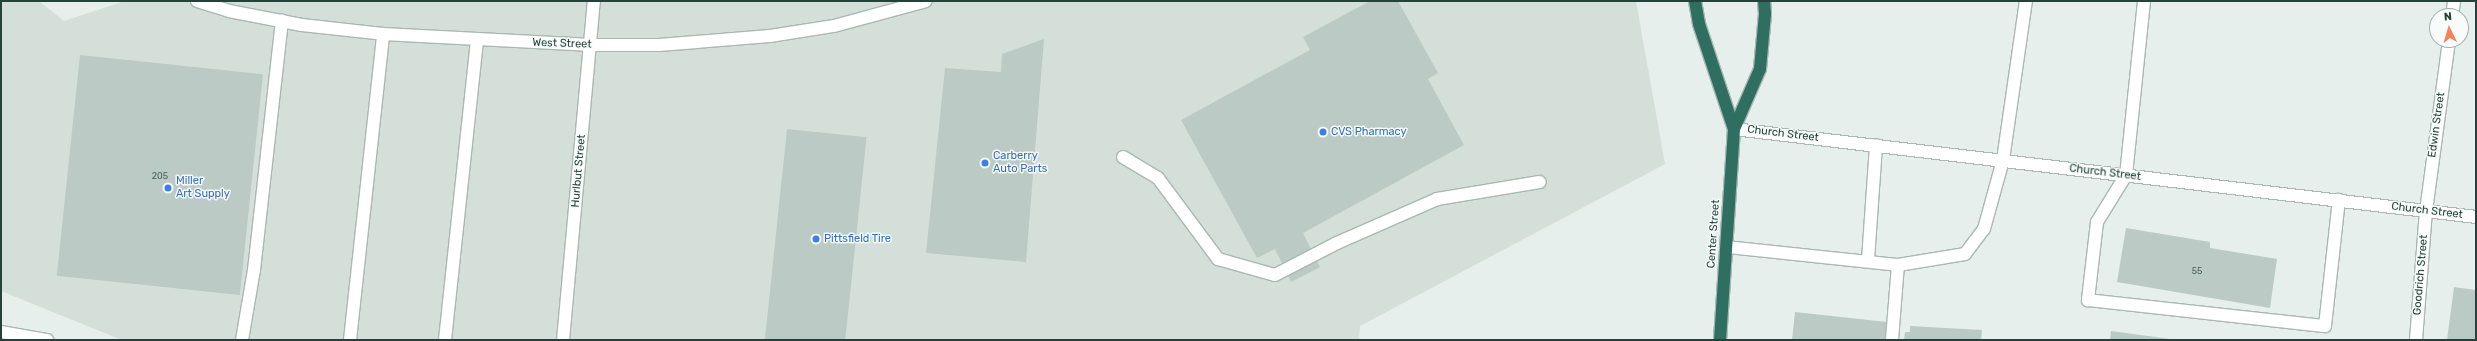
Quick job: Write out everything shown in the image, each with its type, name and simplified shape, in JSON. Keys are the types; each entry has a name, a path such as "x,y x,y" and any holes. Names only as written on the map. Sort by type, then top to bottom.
{"highway":[{"name":"Center Street","path":"1694,1 1699,24 1734,129"},
{"name":"Center Street","path":"1720,340 1734,129 1760,69 1766,14 1764,1"}],"street":[{"name":"West Street","path":"197,1 229,11 282,21 383,34 476,40 659,46 770,36 834,26 926,1"},
{"name":"Hurlbut Street","path":"563,340 592,45 594,1"},
{"path":"1726,247 1868,260 1898,265 1965,254 1984,229 2003,160 2026,1"},
{"path":"2144,1 2126,175 2097,222 2088,300 2325,326 2339,200"},
{"path":"242,340 254,270 282,21"},
{"path":"350,340 383,34"},
{"path":"445,340 476,40"},
{"name":"Edwin Street","path":"2426,211 2448,48"},
{"name":"Church Street","path":"1734,129 2476,217"},
{"path":"1868,260 1876,145"},
{"path":"1123,157 1158,178 1218,259 1275,275 1337,243 1437,199 1540,182"},
{"name":"Goodrich Street","path":"2416,340 2426,211"},
{"path":"1892,340 1898,265"},
{"path":"1,332 47,340"}],"shaded area":[{"path":"1,1 39,1 64,21 125,1 1636,1 1665,164 1360,326 1359,340 122,340 1,291"}],"building":[{"name":"CVS Pharmacy","path":"1370,1 1398,1 1438,73 1428,79 1464,145 1303,233 1320,267 1291,282 1275,249 1257,258 1181,120 1310,50 1303,37"},
{"name":"Carberry Auto Parts","path":"1044,39 1026,262 926,253 945,68 1001,72 1002,54"},
{"path":"80,55 263,74 240,295 57,276"},
{"name":"Pittsfield Tire","path":"787,129 867,137 845,340 765,340"},
{"path":"2126,228 2210,242 2210,248 2277,259 2270,308 2117,282"},
{"path":"2454,287 2476,290 2476,340 2447,340"},
{"path":"1795,312 1887,322 1885,340 1792,340"},
{"path":"1910,326 1982,330 1981,340 1904,340 1905,332 1910,332"},
{"path":"2111,331 2170,339 2170,340 2110,340"}],"place":[{"name":"CVS Pharmacy","path":"1323,132"},
{"name":"Carberry Auto Parts","path":"985,163"},
{"name":"Miller Art Supply","path":"168,188"},
{"name":"Pittsfield Tire","path":"816,239"}]}
